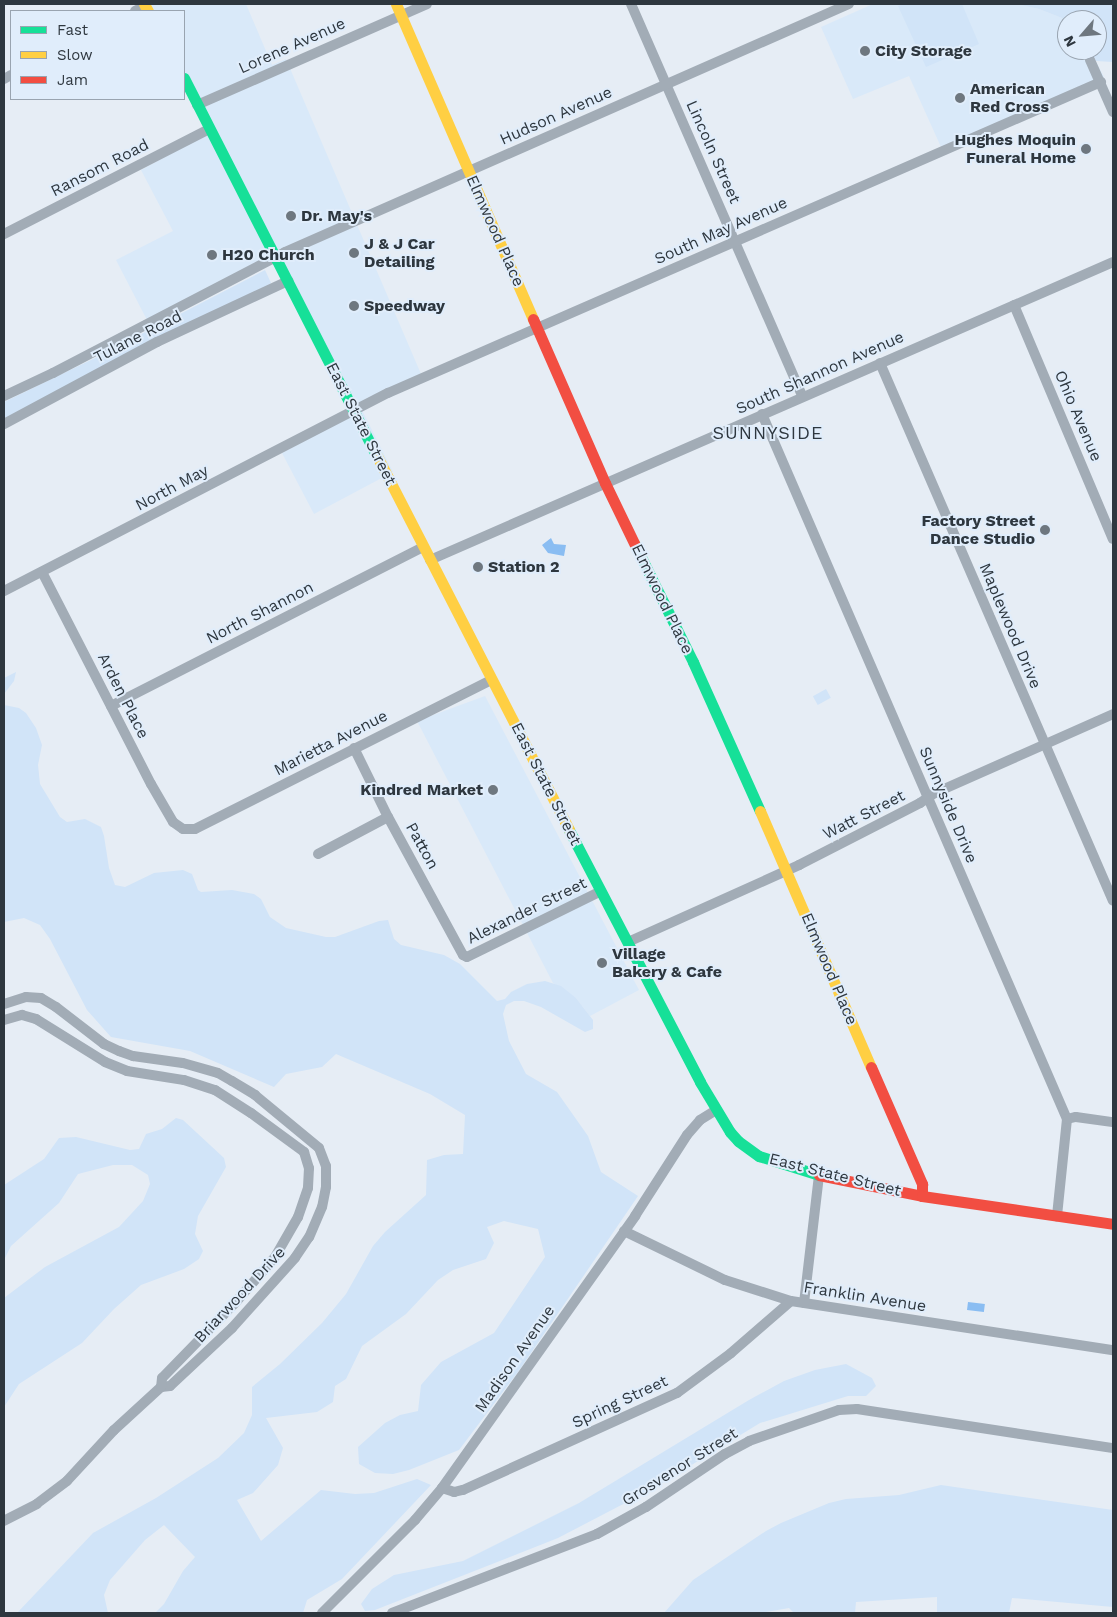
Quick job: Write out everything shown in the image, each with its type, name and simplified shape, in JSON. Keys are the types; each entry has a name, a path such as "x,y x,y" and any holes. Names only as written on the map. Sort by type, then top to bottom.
{"main road":[{"name":"Elmwood Place","path":"396,4 605,483 693,662 786,871 922,1184 922,1196"},
{"name":"East State Street","path":"185,80 491,680 716,1110 736,1140 752,1152 771,1161 819,1175 922,1196 1113,1224"}],"street":[{"name":"Lorene Avenue","path":"198,105 427,4"},
{"name":"Lincoln Street","path":"631,4 802,396"},
{"name":"Hudson Avenue","path":"276,257 849,4"},
{"path":"1090,60 1113,112"},
{"name":"South May Avenue","path":"354,410 420,378 1101,82"},
{"name":"Ransom Road","path":"4,234 209,128"},
{"name":"Tulane Road","path":"4,396 276,257"},
{"name":"South Shannon Avenue","path":"430,560 802,396 1113,262"},
{"name":"Tulane Road","path":"4,424 157,342 288,281"},
{"name":"Ohio Avenue","path":"1014,305 1113,539"},
{"name":"Maplewood Drive","path":"880,363 1113,902"},
{"name":"North May","path":"4,591 354,410"},
{"name":"Sunnyside Drive","path":"762,414 1067,1119 1057,1216"},
{"name":"North Shannon","path":"111,706 423,547"},
{"name":"Arden Place","path":"42,572 173,822 183,829"},
{"name":"Marietta Avenue","path":"183,829 196,829 491,680"},
{"name":"Watt Street","path":"628,942 786,871 928,797 1113,714"},
{"name":"Patton","path":"354,748 388,816 463,955 467,957"},
{"path":"318,854 388,816"},
{"name":"Alexander Street","path":"467,957 601,891"},
{"name":"Briarwood Drive","path":"4,1004 26,997 41,998 56,1006 104,1044 119,1051 133,1056 183,1063 218,1073 255,1095 319,1148 326,1166 326,1187 322,1207 309,1237 295,1258 212,1348 170,1386 161,1387 114,1430 67,1481 37,1504 4,1521"},
{"name":"Briarwood Drive","path":"4,1020 22,1014 36,1019 105,1062 127,1071 184,1080 215,1090 251,1113 304,1152 309,1168 308,1188 298,1217 275,1257 236,1302 162,1378 161,1387"},
{"name":"Madison Avenue","path":"322,1613 416,1520 442,1488 624,1231 691,1129 700,1120 716,1110"},
{"path":"1067,1119 1076,1117 1113,1122"},
{"path":"804,1303 819,1175"},
{"name":"Franklin Avenue","path":"624,1231 725,1280 792,1301 1113,1350"},
{"name":"Spring Street","path":"442,1488 454,1492 463,1490 677,1393 716,1365 792,1301"},
{"name":"Grosvenor Street","path":"392,1613 596,1534 632,1515 725,1454 749,1441 840,1410 857,1409 1113,1448"}],"shaded area":[{"path":"137,4 246,4 272,65 286,59 424,381 362,410 393,472 314,514 282,453 357,412 273,255 147,320 116,260 173,231 141,170 207,134 185,92 185,10 140,10"},
{"path":"873,4 1016,4 1039,9 1057,16 1057,60 1095,60 1104,77 941,147 909,76 853,99 821,27"},
{"path":"903,4 962,4 979,44 926,67 898,6"},
{"path":"1016,4 1113,4 1113,62 1095,60 1107,60 1107,10 1057,10 1057,16 1039,9"},
{"path":"265,270 271,283 255,294 4,421 4,402 95,358"},
{"path":"16,672 14,681 4,694 4,678"},
{"path":"826,689 831,698 818,705 813,696"},
{"path":"485,696 639,990 590,1016 576,998 553,983 417,721"},
{"path":"4,705 19,708 26,713 36,728 42,745 38,765 40,784 60,817 67,822 85,819 101,827 109,868 115,885 125,887 154,873 183,870 192,874 198,890 201,892 232,890 254,894 261,899 270,917 286,928 326,937 335,937 379,921 388,920 394,939 401,945 444,955 460,964 497,1001 505,999 511,992 527,984 545,981 561,986 576,998 593,1020 593,1029 585,1032 541,1007 524,1001 514,1001 506,1005 503,1014 509,1041 526,1074 557,1092 588,1136 601,1172 638,1196 518,1372 459,1450 409,1470 393,1474 375,1473 359,1464 358,1447 385,1423 400,1415 418,1411 421,1385 441,1362 494,1333 545,1257 538,1229 504,1221 487,1227 494,1243 486,1259 453,1270 438,1280 406,1314 362,1346 346,1379 335,1386 333,1402 317,1412 266,1418 283,1448 278,1465 253,1493 237,1500 261,1541 321,1490 355,1494 374,1493 417,1479 431,1485 342,1579 307,1600 303,1613 155,1613 164,1604 183,1571 195,1557 164,1525 145,1540 110,1580 104,1595 108,1613 17,1613 93,1533 156,1498 218,1458 244,1433 252,1415 252,1387 280,1364 322,1323 346,1294 373,1246 385,1232 426,1195 427,1160 444,1155 463,1154 465,1115 430,1094 336,1054 322,1067 286,1074 274,1087 190,1051 111,1037 87,1010 50,939 40,925 24,918 4,922"},
{"path":"176,1118 183,1120 224,1158 226,1167 198,1216 195,1234 203,1251 199,1259 184,1269 141,1285 114,1309 82,1343 19,1384 4,1407 4,1298 45,1267 119,1227 143,1201 150,1184 148,1175 132,1165 113,1165 78,1174 59,1203 11,1246 4,1260 4,1185 44,1159 59,1138 76,1137 130,1150 139,1149 146,1134 162,1129"},
{"path":"846,1364 872,1378 876,1386 866,1396 848,1396 760,1423 654,1488 558,1538 375,1610 365,1611 361,1604 372,1589 394,1575 463,1561 579,1503 749,1400 784,1381 815,1370"},
{"path":"941,1485 1113,1510 1113,1607 1012,1598 1009,1613 937,1613 937,1597 856,1602 855,1613 794,1613 789,1608 760,1613 664,1613 693,1580 781,1523 829,1503 846,1499 899,1495"}],"water":[{"path":"551,538 554,544 566,545 564,556 548,553 542,545"},
{"path":"968,1302 985,1304 984,1312 967,1310"}],"traffic: fast":[{"path":"185,80 377,456"},
{"path":"635,545 693,662 760,811"},
{"path":"569,830 700,1082 730,1132 738,1141 759,1156 819,1175"}],"traffic: slow":[{"path":"144,4 147,10"},
{"path":"396,4 533,319"},
{"path":"377,456 569,830"},
{"path":"760,811 871,1067"}],"traffic: jam":[{"path":"533,319 605,483 635,545"},
{"path":"871,1067 922,1184 922,1196"},
{"path":"819,1175 922,1196 1113,1224"}],"place":[{"name":"City Storage","path":"865,51"},
{"name":"American Red Cross","path":"960,98"},
{"name":"Hughes Moquin Funeral Home","path":"1086,149"},
{"name":"Dr. May's","path":"291,216"},
{"name":"J & J Car Detailing","path":"354,253"},
{"name":"H20 Church","path":"212,255"},
{"name":"Speedway","path":"354,306"},
{"name":"Factory Street Dance Studio","path":"1045,530"},
{"name":"Station 2","path":"478,567"},
{"name":"Kindred Market","path":"493,790"},
{"name":"Village Bakery & Cafe","path":"602,963"}],"district":[{"name":"SUNNYSIDE","path":"768,433"}]}
